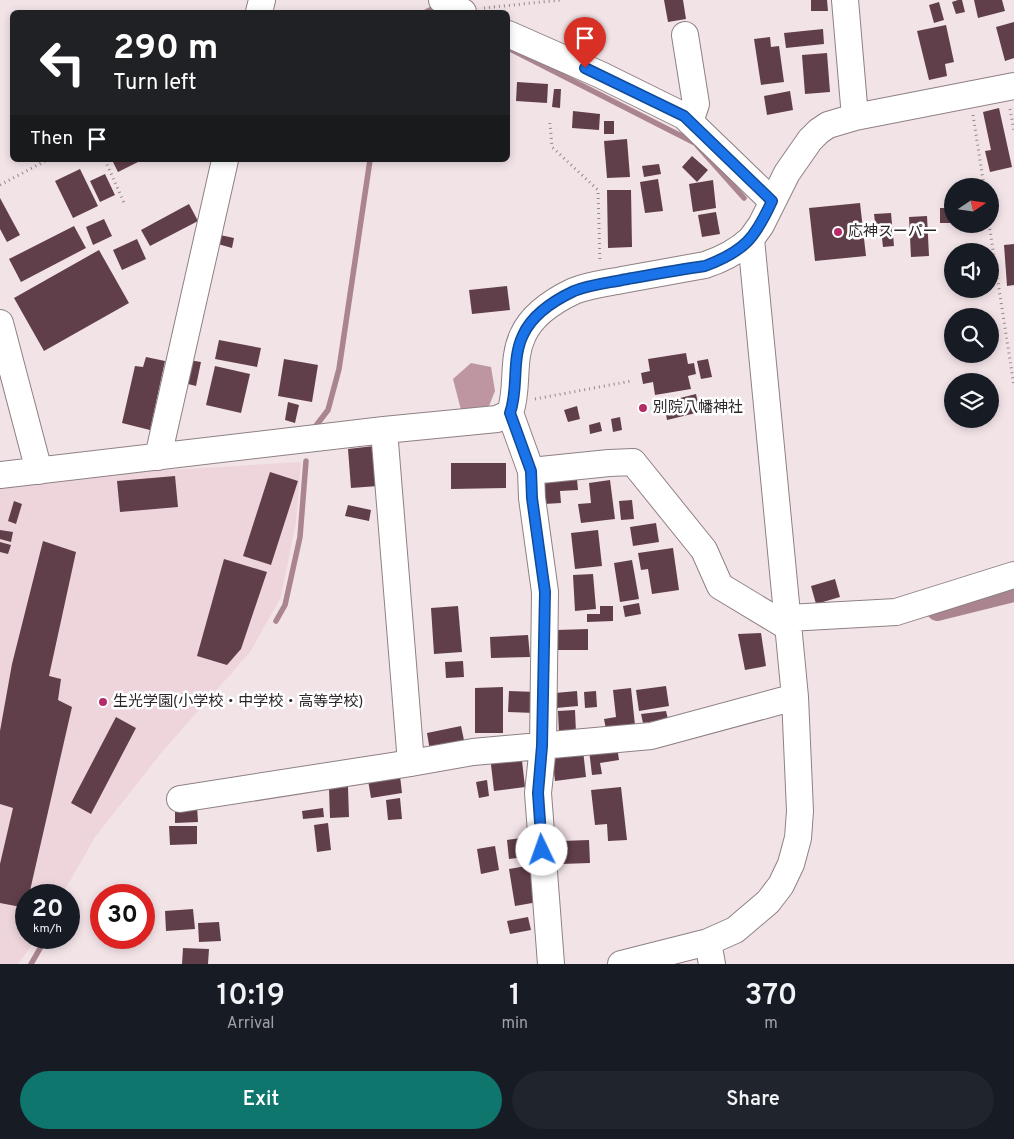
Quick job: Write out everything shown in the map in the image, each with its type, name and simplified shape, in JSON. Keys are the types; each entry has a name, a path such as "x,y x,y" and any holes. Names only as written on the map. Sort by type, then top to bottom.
{"street":[{"path":"845,0 855,117"},
{"path":"510,35 535,48 601,75 684,116 772,201"},
{"path":"685,35 696,104 690,122"},
{"path":"551,964 538,793 542,746 545,592 532,498 531,471 512,408 516,358 523,334 537,315 575,290 705,266 721,260 738,250 751,239 761,225 772,201 798,156 819,130 828,125 855,117 1014,86"},
{"path":"158,457 225,162"},
{"path":"621,964 710,953 768,902 781,885 791,864 798,838 800,811 794,697 751,239"},
{"path":"0,323 39,470"},
{"path":"0,475 384,430 497,419 512,408"},
{"path":"384,430 411,764"},
{"path":"531,471 633,462 704,550 720,586 788,622 896,612 1014,575"},
{"path":"180,799 411,764 473,752 651,736 794,697"}],"path":[{"path":"454,8 561,0"},
{"path":"970,95 983,178"},
{"path":"550,123 552,147 598,190 600,284"},
{"path":"0,185 43,162"},
{"path":"106,162 125,205"},
{"path":"990,233 1014,386"},
{"path":"512,408 630,381"}],"shaded area":[{"path":"471,363 491,367 495,391 489,406 461,410 453,379"},
{"name":"生光学園(小学校・中学校・高等学校)","path":"301,462 296,522 281,597 250,652 162,752 95,837 68,884 15,884 15,949 29,949 18,964 0,964 0,486 121,473"}],"building":[{"path":"664,0 683,0 686,19 668,22"},
{"path":"811,0 827,0 828,11 811,11"},
{"path":"962,0 965,12 956,14 952,2"},
{"path":"974,0 1002,0 1005,11 978,18"},
{"path":"939,2 944,20 934,23 929,5"},
{"path":"1014,22 1014,58 1005,61 996,27"},
{"path":"946,25 954,62 945,64 947,76 929,80 917,31"},
{"path":"823,29 824,44 786,48 784,33"},
{"path":"770,37 771,47 779,46 784,82 761,85 754,39"},
{"path":"827,53 830,92 805,94 802,55"},
{"path":"517,82 548,84 547,103 516,101"},
{"path":"554,89 561,89 560,108 552,107"},
{"path":"790,91 793,110 767,115 764,96"},
{"path":"999,108 1012,167 990,172 985,151 991,150 983,112"},
{"path":"573,111 600,114 599,130 572,128"},
{"path":"604,121 614,121 614,134 604,134"},
{"path":"627,139 630,177 607,178 604,141"},
{"path":"692,156 708,170 697,182 682,167"},
{"path":"113,162 138,162 118,172"},
{"path":"659,164 661,174 644,177 642,166"},
{"path":"80,169 98,206 73,218 55,181"},
{"path":"105,174 115,195 100,202 90,181"},
{"path":"658,179 663,211 645,213 640,182"},
{"path":"713,180 716,208 693,212 689,184"},
{"path":"607,190 631,190 632,247 608,248"},
{"path":"0,198 20,235 7,242 0,229"},
{"name":"応神スーパー","path":"860,203 866,256 815,261 809,208"},
{"path":"189,204 198,221 150,246 141,230"},
{"path":"940,208 944,208 944,223 940,223"},
{"path":"716,212 720,234 702,237 698,215"},
{"path":"891,213 894,246 883,247 881,230 876,231 874,214"},
{"path":"927,216 929,256 911,257 909,217"},
{"path":"104,219 112,236 93,245 86,227"},
{"path":"74,226 86,248 21,282 9,259"},
{"path":"220,235 234,238 232,248 218,244"},
{"path":"137,239 146,259 122,270 113,250"},
{"path":"1014,244 1014,285 1007,286 1004,245"},
{"path":"99,250 129,303 44,351 14,298"},
{"path":"507,286 510,310 472,314 469,290"},
{"path":"219,340 261,348 257,367 215,359"},
{"path":"686,353 688,364 694,363 696,374 688,376 691,389 655,395 653,382 643,384 641,373 650,371 648,359"},
{"path":"146,357 165,361 150,430 122,423 135,366 143,367"},
{"path":"284,359 318,365 312,402 278,396"},
{"path":"708,359 712,377 701,379 697,361"},
{"path":"189,360 201,362 196,386 184,383"},
{"path":"215,366 250,374 241,413 206,405"},
{"path":"696,394 700,412 667,420 664,402"},
{"path":"288,402 299,405 295,423 285,420"},
{"path":"577,406 580,419 568,422 564,410"},
{"path":"620,417 622,430 613,432 611,419"},
{"path":"600,422 602,431 590,434 589,425"},
{"path":"374,446 378,486 351,488 348,449"},
{"path":"451,463 506,463 506,488 451,489"},
{"path":"270,472 298,481 271,565 243,556"},
{"path":"175,476 178,507 120,512 117,481"},
{"path":"577,479 578,490 560,491 561,503 544,504 542,482"},
{"path":"610,480 615,519 581,523 578,504 591,503 589,483"},
{"path":"632,500 634,519 621,520 619,501"},
{"path":"14,501 22,504 16,524 8,521"},
{"path":"348,505 371,510 369,521 345,516"},
{"path":"656,523 659,542 633,546 630,527"},
{"path":"0,530 13,532 11,542 0,539"},
{"path":"598,530 602,566 575,569 571,533"},
{"path":"43,541 76,552 49,676 61,679 58,700 72,707 32,884 15,884 15,906 0,903 0,864 13,808 0,804 0,731 12,664"},
{"path":"0,542 11,545 8,554 0,552"},
{"path":"673,548 679,590 652,594 648,569 641,570 638,553"},
{"path":"224,559 267,572 241,649 227,665 197,656"},
{"path":"632,560 639,599 620,602 614,563"},
{"path":"593,574 596,609 575,611 573,575"},
{"path":"835,579 840,597 816,604 811,586"},
{"path":"639,603 641,614 625,617 623,606"},
{"path":"458,606 462,652 434,654 431,608"},
{"path":"600,606 613,606 613,621 587,622 587,614 600,614"},
{"path":"588,629 588,650 556,650 556,630"},
{"path":"761,633 766,666 745,670 738,634"},
{"path":"528,635 530,657 491,658 490,637"},
{"path":"463,661 464,677 446,678 445,662"},
{"path":"666,686 669,706 639,711 636,690"},
{"path":"503,687 503,733 475,733 475,688"},
{"path":"631,688 635,725 606,729 604,719 616,717 613,690"},
{"path":"509,691 536,692 535,713 508,712"},
{"path":"577,691 578,706 556,708 555,693"},
{"path":"596,691 597,707 585,708 584,692"},
{"path":"575,710 576,733 559,733 558,711"},
{"path":"666,711 668,719 643,723 641,714"},
{"path":"116,717 136,728 91,814 71,803"},
{"path":"461,726 465,745 430,751 427,733"},
{"path":"617,746 619,760 600,763 602,774 592,775 589,750"},
{"path":"583,750 586,777 555,781 552,754"},
{"path":"521,752 525,787 494,791 490,756"},
{"path":"400,776 402,793 371,798 368,780"},
{"path":"487,780 489,796 479,798 476,782"},
{"path":"348,787 349,817 330,818 329,788"},
{"path":"621,787 627,840 608,841 607,824 595,825 591,790"},
{"path":"400,798 402,819 388,820 386,800"},
{"path":"197,806 198,822 175,823 175,807"},
{"path":"323,808 324,817 303,819 302,811"},
{"path":"328,823 331,850 317,852 314,825"},
{"path":"169,826 197,826 197,844 170,845"},
{"path":"530,837 532,856 509,859 507,840"},
{"path":"589,840 590,863 561,864 561,841"},
{"path":"495,846 499,870 481,874 477,849"},
{"path":"532,865 538,902 515,906 509,869"},
{"path":"193,909 195,929 166,931 165,911"},
{"path":"528,917 531,930 510,934 507,921"},
{"path":"219,922 221,941 199,942 198,923"},
{"path":"183,948 209,949 208,964 182,964"}],"waterway":[{"path":"510,49 695,143 744,198"},
{"path":"315,427 328,410 339,369 370,162"},
{"path":"276,621 285,605 300,537 306,461"},
{"path":"937,611 1014,592"},
{"path":"31,964 40,949"}],"place":[{"name":"応神スーパー","path":"838,232"},
{"name":"別院八幡神社","path":"643,408"},
{"name":"生光学園(小学校・中学校・高等学校)","path":"103,702"}],"route":[{"path":"542,850 538,793 542,746 545,592 532,498 531,471 510,413 514,403 516,358 523,334 537,315 575,290 705,266 721,260 738,250 751,239 761,225 772,201 684,116 585,68"}]}
